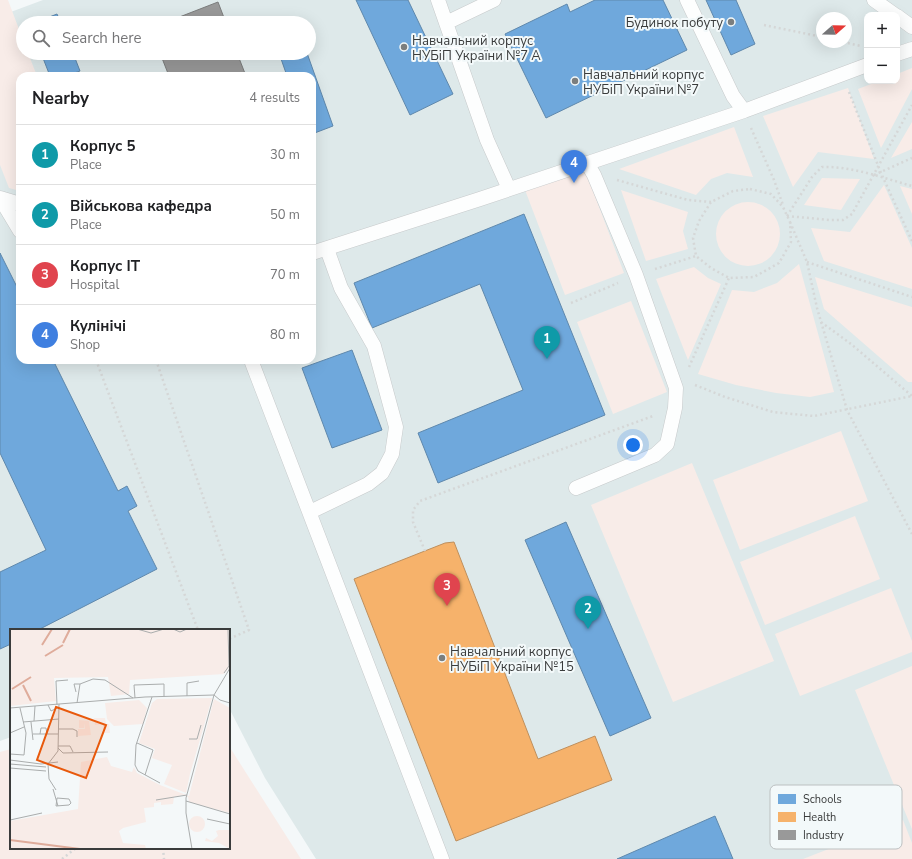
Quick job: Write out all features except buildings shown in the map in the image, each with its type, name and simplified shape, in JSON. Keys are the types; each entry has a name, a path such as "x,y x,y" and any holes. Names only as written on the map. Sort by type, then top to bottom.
{"lane":[{"path":"438,0 487,140 509,189"},
{"path":"446,24 494,0"},
{"path":"687,0 733,96 744,111"},
{"path":"874,0 890,12"},
{"path":"900,19 912,27"},
{"path":"900,53 912,49"},
{"path":"316,253 509,189 590,169 864,67"},
{"path":"576,488 655,455 667,444 679,384 636,275 590,169"},
{"path":"16,203 0,198 16,224"},
{"path":"310,512 368,484 382,473 392,454 396,427 374,346 341,288 327,249"},
{"path":"253,364 442,859"}],"path":[{"path":"764,25 816,36"},
{"path":"852,44 864,46"},
{"path":"842,75 878,166 912,241"},
{"path":"787,216 843,220 852,214 912,105"},
{"path":"744,111 807,262 817,308 847,410 912,534"},
{"path":"873,175 912,158"},
{"path":"787,216 812,177 822,167 835,167 873,175 912,186"},
{"path":"590,169 688,200 711,202"},
{"path":"783,207 770,194 750,189 733,191 711,202 699,221 693,238 696,256 711,268 729,278 754,277 779,263 791,242 790,222"},
{"path":"571,303 636,275 696,256"},
{"path":"807,262 912,297"},
{"path":"729,278 690,366 679,384 773,412 814,416 847,410 874,402 912,396"},
{"path":"821,322 851,344 912,396"},
{"path":"98,364 198,629"},
{"path":"157,364 249,630 230,639"},
{"path":"425,551 413,522 413,510 420,501 675,408"},
{"path":"62,859 75,849"},
{"path":"163,849 164,859"}],"shaded area":[{"path":"0,0 8,0 16,21 16,60 31,60 35,72 16,72 16,190 9,188 0,165"},
{"path":"43,0 912,0 912,859 316,859 265,778 230,710 230,629 10,629 10,737 0,741 0,16"},
{"path":"912,68 912,89 881,148 858,89 871,84 900,84 900,73"},
{"path":"848,88 874,159 818,152 793,187 763,116"},
{"path":"912,122 912,149 891,158"},
{"path":"734,127 753,177 727,173 711,179 696,195 619,169"},
{"path":"584,167 624,273 565,295 525,190"},
{"path":"822,178 860,179 841,210 804,205"},
{"path":"884,185 912,248 912,289 824,261 811,228 850,232"},
{"path":"900,186 912,189 912,214"},
{"path":"621,190 688,212 683,231 688,249 646,261"},
{"path":"748,202 760,205 771,211 777,222 780,234 777,246 771,257 760,263 748,266 736,263 725,257 719,246 716,234 719,222 725,211 736,205"},
{"path":"799,264 834,392 810,397 776,393 736,385 698,374 732,290 754,292 777,283"},
{"path":"694,267 708,278 721,284 688,360 656,279"},
{"path":"815,277 912,307 912,382 908,382 824,309"},
{"path":"631,301 667,392 613,414 577,322"},
{"path":"841,431 868,501 740,550 713,480"},
{"path":"692,463 774,661 673,702 591,505"},
{"path":"855,516 880,579 765,625 740,562"},
{"path":"891,588 912,641 912,652 800,696 775,634"},
{"path":"912,666 912,829 902,805 902,785 894,785 855,690"},
{"path":"230,748 301,859 0,859 0,752 10,749 10,849 230,849"},
{"path":"902,820 912,843 912,859 803,859 829,849 902,849"}],"place":[{"name":"Будинок побуту","path":"731,22"},
{"name":"Навчальний корпус НУБіП України №7 А","path":"404,47"},
{"name":"Навчальний корпус НУБіП України №7","path":"575,81"},
{"name":"Кулінічі","path":"574,183"},
{"name":"Корпус 5","path":"547,359"},
{"name":"Корпус ІТ","path":"447,606"},
{"name":"Військова кафедра","path":"588,629"},
{"name":"Навчальний корпус НУБіП України №15","path":"442,658"}]}
